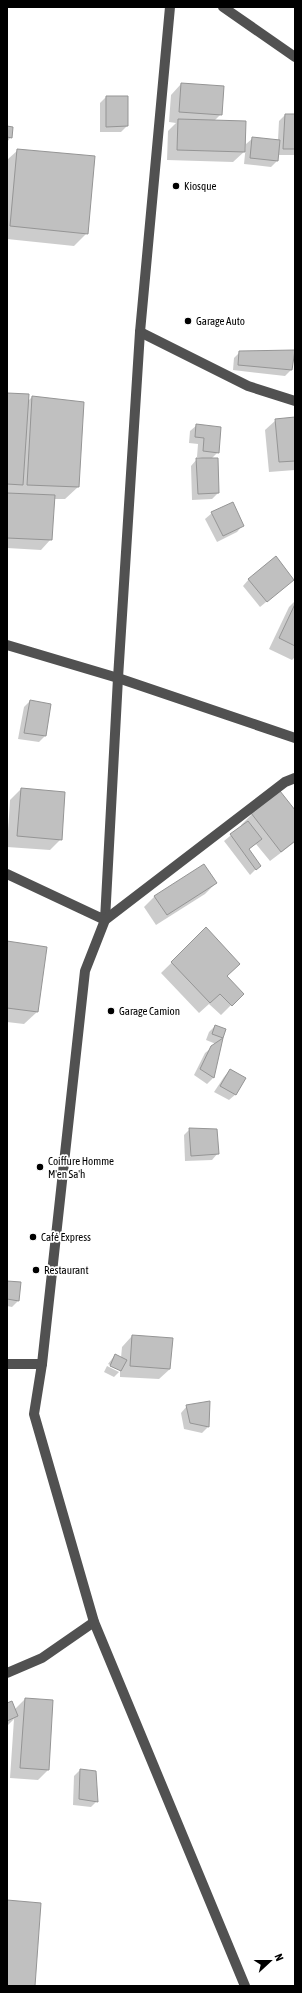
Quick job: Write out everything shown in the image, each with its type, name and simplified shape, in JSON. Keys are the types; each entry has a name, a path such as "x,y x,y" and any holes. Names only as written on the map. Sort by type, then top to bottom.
{"street":[{"path":"170,7 140,332 118,678 105,920 85,970 42,1364 34,1414 94,1622 245,1986"},
{"path":"223,7 295,57"},
{"path":"140,332 248,386 295,401"},
{"path":"7,645 118,678 295,738"},
{"path":"105,920 285,782 295,778"},
{"path":"7,874 105,920"},
{"path":"7,1364 42,1364"},
{"path":"7,1674 42,1658 94,1622"}],"building":[{"path":"181,83 224,86 222,115 179,112"},
{"path":"106,96 128,96 128,126 106,127"},
{"path":"285,114 295,114 295,149 283,149"},
{"path":"178,119 246,121 245,152 177,150"},
{"path":"7,126 13,127 12,138 7,137"},
{"path":"252,137 280,140 278,161 250,158"},
{"path":"17,149 95,156 88,234 10,226"},
{"path":"295,350 292,370 238,365 239,351"},
{"path":"7,393 29,394 23,485 7,484"},
{"path":"32,396 84,402 79,487 27,485"},
{"path":"295,417 295,461 279,462 275,419"},
{"path":"196,424 221,427 219,453 203,451 204,438 195,437"},
{"path":"196,458 218,458 219,493 198,494"},
{"path":"7,493 55,495 52,540 7,538"},
{"path":"233,502 244,526 223,536 211,512"},
{"path":"276,556 294,580 267,602 248,579"},
{"path":"295,604 295,646 279,638"},
{"path":"30,700 51,704 46,736 24,733"},
{"path":"21,788 65,792 62,840 17,836"},
{"path":"280,791 295,810 295,841 281,852 251,813"},
{"path":"248,821 262,839 249,849 261,866 256,870 230,834"},
{"path":"204,864 217,883 167,915 154,896"},
{"path":"206,927 240,964 227,976 244,994 232,1006 220,994 210,1003 171,962"},
{"path":"7,941 47,947 38,1012 7,1008"},
{"path":"215,1025 226,1029 223,1038 212,1034"},
{"path":"223,1038 214,1078 200,1069 211,1046"},
{"path":"230,1069 246,1078 236,1095 220,1086"},
{"path":"189,1128 217,1129 219,1154 191,1156"},
{"path":"7,1281 21,1282 19,1301 7,1299"},
{"path":"132,1335 173,1338 170,1369 130,1366"},
{"path":"115,1354 127,1360 121,1371 110,1366"},
{"path":"210,1401 209,1427 190,1423 186,1405"},
{"path":"25,1698 53,1700 49,1770 20,1768"},
{"path":"12,1701 18,1716 7,1721 7,1703"},
{"path":"80,1769 96,1771 98,1802 79,1799"},
{"path":"7,1900 41,1903 35,1986 7,1986"}],"place":[{"name":"Kiosque","path":"176,186"},
{"name":"Garage Auto","path":"188,321"},
{"name":"Garage Camion","path":"111,1011"},
{"name":"Coiffure Homme M'en Sa'h","path":"40,1167"},
{"name":"Café Express","path":"33,1237"},
{"name":"Restaurant","path":"36,1270"}]}
